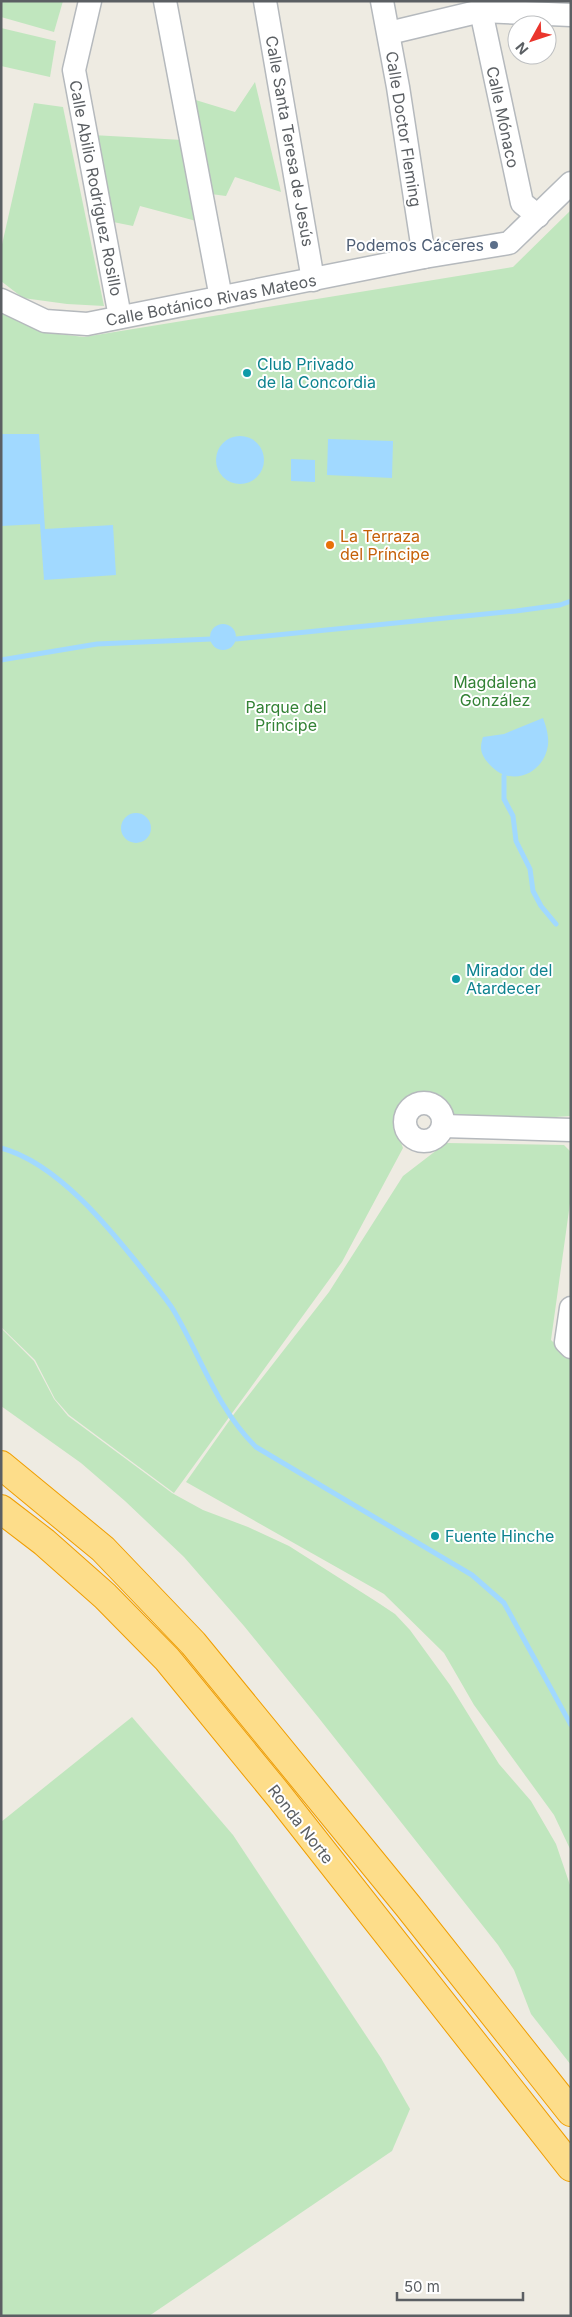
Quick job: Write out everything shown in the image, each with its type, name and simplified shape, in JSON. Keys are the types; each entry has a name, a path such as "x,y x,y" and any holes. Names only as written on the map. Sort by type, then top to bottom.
{"highway":[{"name":"Ronda Norte","path":"1,1465 102,1549 193,1643 408,1906 571,2112"},
{"name":"Ronda Norte","path":"1,1509 44,1542 105,1596 167,1659 280,1797 571,2166"}],"street":[{"name":"Calle Abilio Rodríguez Rosillo","path":"90,1 74,70 120,318"},
{"path":"165,1 221,298"},
{"name":"Calle Santa Teresa de Jesús","path":"265,1 314,280"},
{"name":"Calle Doctor Fleming","path":"382,1 389,33 424,257"},
{"path":"389,33 481,11 571,15 571,9"},
{"name":"Calle Mónaco","path":"481,11 522,203 538,216"},
{"name":"Calle Botánico Rivas Mateos","path":"1,300 45,321 87,324 424,257 509,243 571,183"},
{"path":"442,1126 571,1130"},
{"path":"571,1308 566,1342 571,1347"}],"green space":[{"path":"1,1 63,1 54,32 1,17"},
{"path":"1,28 56,41 50,77 1,66"},
{"path":"255,82 281,192 235,177 226,196 211,194 189,98 235,112"},
{"path":"34,103 63,107 104,306 67,304 23,298 1,281 1,249"},
{"path":"92,135 183,140 200,222 140,206 133,226 108,221"},
{"name":"Parque del Príncipe","path":"571,210 571,1116 462,1123 436,1101 424,1096 407,1099 393,1122 403,1148 342,1262 174,1493 69,1415 55,1399 35,1360 1,1327 1,311 50,333 84,337 513,267"},
{"path":"446,1143 564,1145 571,1152 571,1196 551,1340 571,1359 571,1851 554,1815 474,1705 444,1653 384,1594 186,1482 234,1414 329,1292 403,1176"},
{"path":"1,1328 34,1361 54,1399 68,1416 172,1493 203,1510 248,1527 289,1546 395,1614 410,1630 450,1685 499,1764 531,1801 556,1844 571,1888 571,2065 531,2014 514,1970 498,1945 244,1626 184,1557 125,1501 81,1463 1,1406"},
{"path":"132,1717 233,1835 381,2058 410,2109 392,2151 149,2316 1,2316 1,1822"}],"water":[{"path":"1,434 39,434 45,529 113,525 116,575 44,580 40,524 1,526"},
{"path":"235,436 245,436 257,443 264,455 264,465 257,477 245,484 235,484 227,480 220,473 216,465 216,455 220,447 227,440"},
{"path":"328,439 393,441 392,478 327,475"},
{"path":"291,459 315,460 315,482 291,481"},
{"path":"223,624 232,628 236,637 232,646 223,650 214,646 210,637 214,628"},
{"path":"543,718 548,735 548,745 540,764 533,770 517,776 507,776 498,772 490,765 483,755 481,748 483,737 504,734"},
{"path":"136,813 147,817 151,828 147,839 136,843 125,839 121,828 125,817"}],"waterway":[{"path":"236,639 516,611 560,605 571,601"},
{"path":"1,660 97,644 211,639"},
{"path":"504,776 504,799 513,816 516,841 530,869 533,891 541,906 556,924"},
{"path":"1,1148 22,1156 43,1168 63,1183 82,1200 117,1238 171,1306 220,1399 242,1432 256,1447 472,1575 504,1603 571,1725"}],"place":[{"name":"Podemos Cáceres","path":"494,245"},
{"name":"Club Privado de la Concordia","path":"247,373"},
{"name":"La Terraza del Príncipe","path":"330,545"},
{"name":"Mirador del Atardecer","path":"456,979"},
{"name":"Fuente Hinche","path":"435,1536"}],"park label":[{"name":"Magdalena González","path":"495,691"}]}
